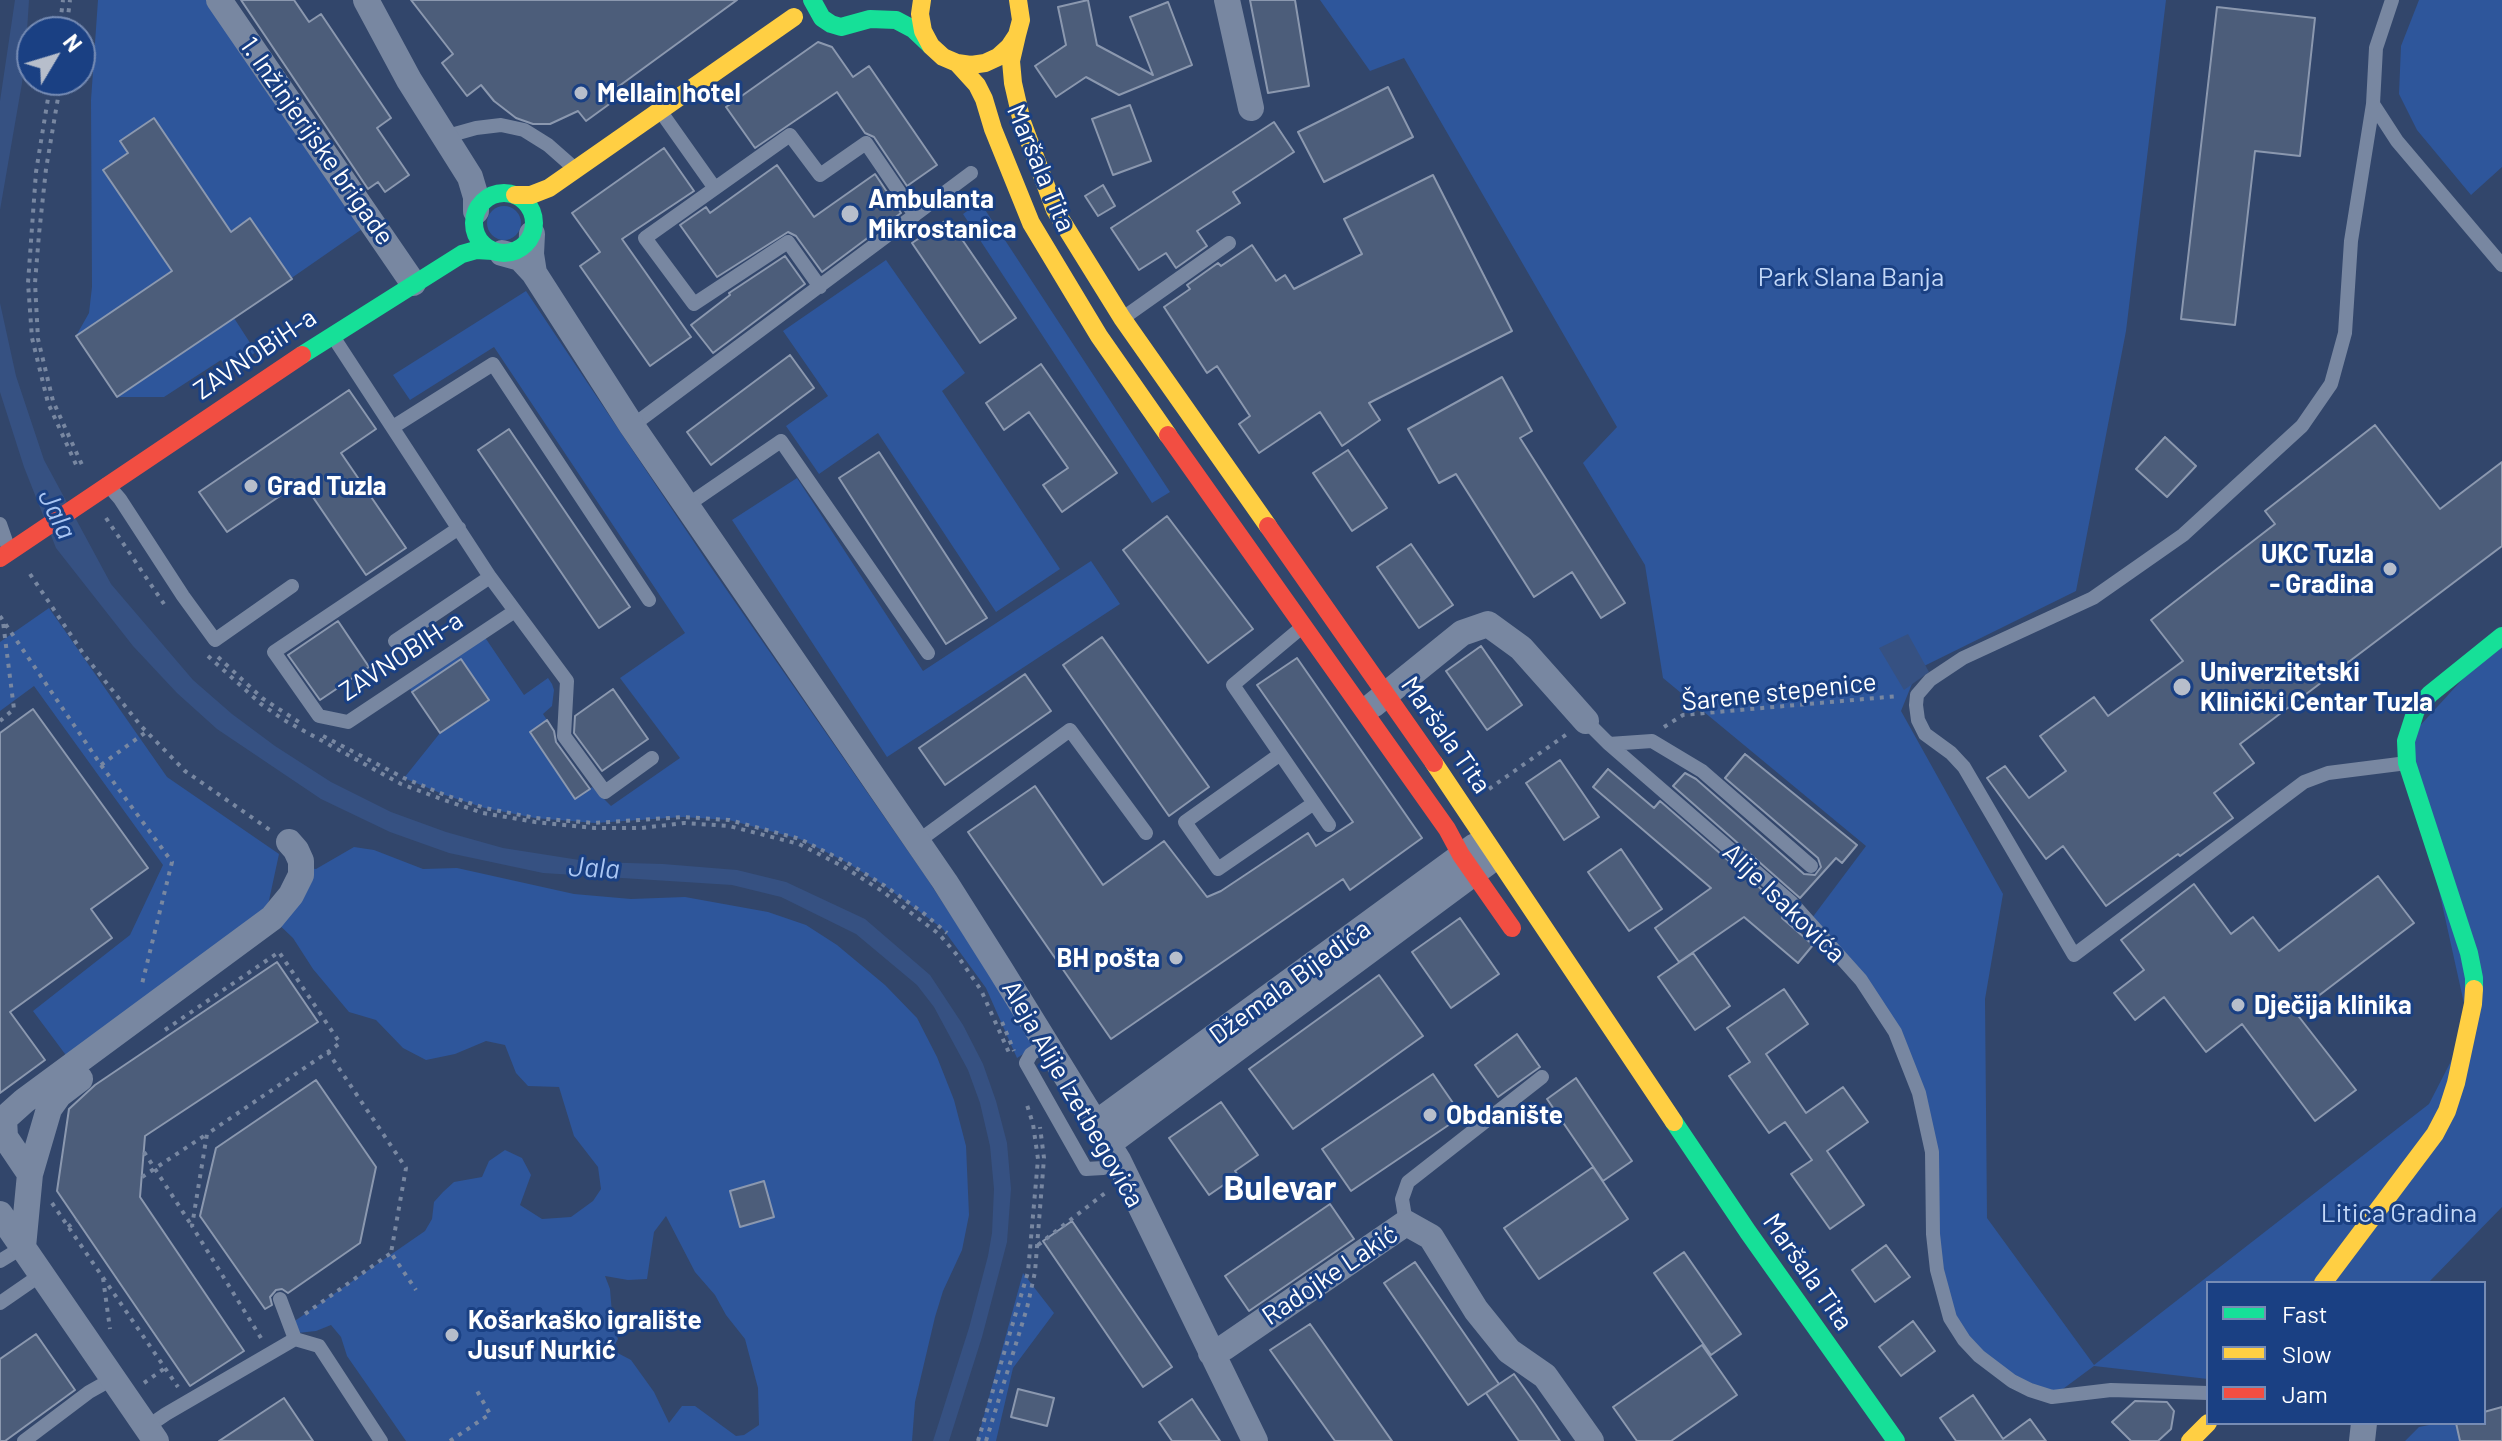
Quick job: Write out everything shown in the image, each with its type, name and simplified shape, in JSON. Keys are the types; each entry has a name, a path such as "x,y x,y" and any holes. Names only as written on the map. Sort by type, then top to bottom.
{"main road":[{"path":"462,254 470,241 475,216 489,197 531,195 549,188 794,17 809,0 822,18"},
{"path":"922,0 920,14 923,31 931,46"},
{"name":"Maršala Tita","path":"794,17 822,18 841,27 870,19 896,20 913,29 943,57 957,63 977,85 1031,223 1099,336 1447,829 1518,937"},
{"path":"957,63 985,63 998,57 1009,47 1019,18"},
{"name":"Maršala Tita","path":"1019,18 1011,61 1013,83 1022,122 1055,210 1122,318 1467,810 1748,1232 1896,1441"},
{"path":"462,254 476,250 498,252 520,248 533,229 538,205 549,188"},
{"path":"511,194 529,207 533,229"},
{"path":"475,216 479,239 498,252"},
{"name":"ZAVNOBiH-a","path":"10,551 331,334 462,254"},
{"path":"1099,336 1122,318"},
{"path":"2325,1281 2435,1134 2456,1083 2473,1004 2474,978 2469,953 2407,763 2406,741 2416,710 2430,694 2502,636"},
{"path":"2190,1441 2206,1425"}],"street":[{"name":"1. Inžinjerijske brigade","path":"219,0 413,283"},
{"path":"366,0 409,80 470,177 476,197 475,216"},
{"path":"1019,18 1039,0"},
{"path":"1227,0 1251,108"},
{"path":"470,177 485,187 511,194"},
{"path":"533,229 531,254 534,273"},
{"path":"498,252 520,258 534,273"},
{"name":"Aleja Alije Izetbegovića","path":"534,273 632,426 917,842 1046,1044 1110,1153 1255,1441"},
{"name":"Alije Isakovića","path":"1365,713 1462,633 1488,624 1521,648 1586,721"},
{"path":"30,1174 5,1137 4,1119 272,918 291,895 301,875 301,861 289,842"},
{"name":"Džemala Bijedića","path":"1110,1153 1490,848"},
{"path":"23,1247 30,1174 49,1109 59,1095 268,941"},
{"path":"0,1214 152,1434"},
{"name":"Radojke Lakić","path":"1211,1353 1225,1347 1406,1223 1431,1237 1476,1310 1509,1351 1545,1376 1591,1441"}],"lane":[{"path":"2392,0 2376,48 2373,104 2351,241 2345,333 2331,384 2302,426 2183,535 2093,598 1963,658 1930,680 1917,695 1918,720 1925,734 1964,767 2074,955 2304,782 2328,773 2407,763"},
{"path":"2373,104 2397,141 2502,265"},
{"path":"661,111 714,187"},
{"path":"444,137 501,125 524,130 548,145 577,170"},
{"path":"820,287 788,242 694,304 645,238 790,135 820,175 866,143 915,215"},
{"path":"632,426 971,173"},
{"path":"1122,318 1229,243"},
{"path":"331,334 490,577 567,681 564,736 605,792 652,758"},
{"path":"393,427 493,364 649,600"},
{"path":"686,506 781,441 928,653"},
{"path":"93,494 120,499 215,640 292,586"},
{"path":"0,524 10,551"},
{"name":"ZAVNOBIH-a","path":"459,528 274,652 319,716 348,722 515,611"},
{"name":"ZAVNOBIH-a","path":"395,641 490,577"},
{"path":"1302,627 1233,685 1329,825"},
{"name":"Alije Isakovića","path":"1586,721 1791,902 1861,980 1895,1032 1919,1093 1932,1152 1933,1234 1937,1270 1950,1318 1964,1340 1979,1356 2012,1381 2052,1397 2111,1390 2206,1393"},
{"path":"917,842 1070,730 1146,833"},
{"path":"1609,744 1652,741 1702,771 1811,866"},
{"path":"1279,755 1185,822 1218,869 1314,803"},
{"path":"1046,1044 1031,1054 1026,1063 1086,1169 1103,1168 1110,1153"},
{"path":"1406,1223 1402,1199 1408,1182 1542,1077"},
{"path":"0,1261 23,1247"},
{"path":"0,1303 42,1274"},
{"path":"280,1299 295,1339"},
{"path":"152,1434 166,1414 295,1339 319,1346 381,1441"},
{"path":"24,1441 89,1392 114,1378"}],"path":[{"path":"48,96 36,172 30,251 28,283 32,338 48,403 93,494 168,610"},
{"path":"58,96 39,234 35,283 38,339 53,401 87,475"},
{"path":"106,507 168,599"},
{"path":"24,565 85,656 146,732 185,771 289,842"},
{"path":"0,721 14,709 1,617"},
{"path":"1,617 101,765 172,862 131,1021"},
{"path":"203,652 261,704 284,720 401,784 483,813 594,828 642,828 684,823 729,826 799,844 882,891 939,934 981,990 1014,1059 986,988 943,929 885,886 846,862 800,839 729,820 683,817 594,823 535,818 485,808 445,795 404,778 293,718 262,698 207,647"},
{"name":"Šarene stepenice","path":"1652,741 1666,726 1683,715 1917,695"},
{"path":"1467,810 1485,792 1586,721"},
{"path":"101,765 146,732"},
{"path":"142,1177 340,1043 279,952 160,1033"},
{"path":"328,1052 406,1168 391,1253 416,1290"},
{"path":"978,1441 1028,1272 1032,1246 1038,1159 1033,1124 1025,1098"},
{"path":"986,1441 1035,1272 1044,1158 1032,1100"},
{"path":"192,1226 207,1134"},
{"path":"144,1152 264,1342"},
{"path":"1038,1245 1110,1153"},
{"path":"48,1197 179,1389"},
{"path":"68,1227 77,1220"},
{"path":"298,1319 391,1253"},
{"path":"103,1276 111,1335"},
{"path":"144,1383 165,1368"},
{"path":"450,1441 490,1414 477,1391"}],"green space":[{"path":"98,0 207,0 365,227 234,318 256,352 229,371 221,360 164,397 117,397 76,336 89,313 92,287 91,100 91,96 96,96"},
{"name":"Park Slana Banja","path":"1320,0 2166,0 2126,331 2076,591 1918,669 1901,711 2003,894 1985,999 1987,1218 2094,1365 2429,1104 2469,1026 2406,741 2502,636 2502,1207 2430,1281 2206,1281 2206,1379 2094,1366 2052,1397 2030,1390 1964,1340 1937,1270 1932,1152 1895,1032 1809,922 1866,846 1663,678 1645,565 1583,463 1617,427 1404,58 1370,71"},
{"path":"2419,0 2502,0 2502,167 2471,195 2417,130 2399,94 2401,46"},
{"path":"980,202 1170,492 1152,503 963,214"},
{"path":"504,206 516,211 521,223 516,235 504,240 492,235 487,223 492,211"},
{"path":"886,260 965,373 942,391 1060,569 996,612 878,433 819,474 786,426 828,396 783,331"},
{"path":"526,291 710,566 926,877 1036,1046 1017,1058 986,988 943,929 885,886 800,839 729,820 683,817 595,823 535,818 485,808 404,778 440,733 406,683 482,633 524,695 548,678 552,684 552,706 543,714 547,720 530,733 575,799 592,787 611,806 680,758 620,678 685,633 494,347 410,400 393,375"},
{"path":"797,478 923,671 1091,561 1120,604 887,757 732,520"},
{"path":"49,608 167,777 279,854 265,919 71,1062 33,1011 130,935 163,865 34,686 0,711 0,642"},
{"path":"354,847 374,850 423,869 457,868 574,894 631,899 685,897 768,912 806,925 837,945 885,985 917,1018 937,1057 954,1100 966,1146 969,1215 962,1250 935,1317 915,1402 912,1441 406,1441 347,1356 341,1337 331,1325 316,1331 297,1333 286,1327 425,1231 432,1219 434,1202 443,1192 454,1182 482,1177 489,1161 505,1150 522,1158 531,1175 520,1205 542,1219 571,1217 593,1201 601,1189 598,1167 574,1136 559,1087 528,1086 516,1073 505,1045 486,1041 455,1054 426,1060 403,1048 376,1020 349,1012 313,969 293,938 272,918 301,867 316,869","holes":["666,1216 695,1272 745,1339 758,1388 759,1425 744,1435 736,1436 695,1406 682,1406 669,1423 654,1392 631,1360 612,1350 618,1339 605,1276 647,1279 654,1232"]},
{"path":"1023,1273 1054,1313 1013,1368 996,1441 977,1441"},
{"path":"2456,1425 2460,1441 2405,1441 2419,1427"}],"water":[{"path":"15,0 29,0 28,16 16,16 16,96 20,96 0,210 0,101"},
{"name":"Jala","path":"0,303 16,376 44,460 111,584 193,680 275,746 331,782 391,812 503,848 592,862 737,870 786,882 865,919 930,975 963,1025 983,1064 1007,1143 1011,1189 1007,1242 982,1337 949,1441 933,1441 988,1256 994,1189 990,1146 968,1070 934,1007 917,985 856,934 781,897 732,885 543,873 449,853 390,832 321,799 217,729 177,693 133,646 56,548 24,467 0,392"},
{"path":"1908,634 1929,672 1904,690 1879,648"}],"building":[{"path":"241,0 294,0 309,22 321,14 391,118 377,128 409,175 385,192 378,182 368,189"},
{"path":"411,0 737,0 615,89 619,97 586,121 578,111 550,124 533,124 516,118 494,101 481,85 467,96 442,63 453,54"},
{"path":"1088,0 1097,45 1153,75 1130,17 1168,2 1192,65 1119,95 1086,77 1056,97 1035,66 1066,45 1058,7"},
{"path":"1250,0 1295,0 1309,86 1268,93"},
{"path":"2217,7 2315,18 2300,156 2255,151 2235,325 2181,319"},
{"path":"818,42 832,47 853,77 869,66 937,165 907,186 874,137 865,133 837,92 755,148 726,107"},
{"path":"1388,87 1413,137 1324,182 1298,132"},
{"path":"1130,105 1151,161 1113,175 1092,119"},
{"path":"154,118 231,232 250,218 292,279 117,397 76,336 172,271 103,170 128,153 120,141"},
{"path":"1274,122 1294,152 1233,192 1240,203 1197,231 1207,246 1176,268 1166,253 1139,270 1111,228"},
{"path":"664,148 694,191 622,239 691,337 650,366 580,266 600,252 572,213"},
{"path":"777,165 814,217 875,174 901,213 822,272 796,236 788,232 717,277 680,225 706,207 710,213"},
{"path":"1433,175 1512,331 1369,403 1380,420 1342,446 1320,412 1259,453 1239,424 1250,416 1217,366 1207,373 1164,307 1190,289 1187,285 1218,263 1221,266 1252,245 1276,281 1285,275 1294,289 1362,254 1344,219"},
{"path":"1103,185 1115,206 1098,216 1085,196"},
{"path":"948,219 1016,318 980,343 912,243"},
{"path":"785,256 805,284 713,353 691,325 729,293"},
{"path":"790,355 814,388 711,465 687,432"},
{"path":"1041,364 1117,473 1062,512 1043,485 1068,468 1029,412 1004,430 986,403"},
{"path":"1502,377 1532,431 1520,438 1625,603 1601,618 1572,572 1534,597 1456,474 1439,483 1408,429"},
{"name":"Grad Tuzla","path":"349,390 376,429 341,453 406,548 366,575 302,481 227,532 199,492"},
{"path":"2375,425 2440,509 2502,462 2502,546 2240,744 2254,763 2214,793 2233,818 2106,906 2063,846 2046,859 1987,778 2005,766 2029,798 2066,771 2040,736 2094,697 2108,716 2183,661 2151,620 2275,524 2265,511"},
{"path":"509,429 630,607 599,628 478,450"},
{"path":"2165,437 2196,466 2167,497 2136,469"},
{"path":"1348,450 1387,508 1352,531 1313,473"},
{"path":"879,452 987,618 946,644 839,478"},
{"path":"1167,516 1253,629 1208,663 1123,550"},
{"path":"1411,544 1453,605 1419,628 1377,567"},
{"path":"338,621 369,667 320,700 288,655"},
{"path":"1102,637 1209,787 1169,816 1063,665"},
{"path":"1481,646 1522,705 1487,730 1446,671"},
{"path":"1297,658 1422,838 1350,890 1343,879 1111,1039 968,832 1035,786 1103,885 1164,841 1207,897 1221,891 1308,833 1316,846 1353,822 1257,685"},
{"path":"461,659 489,700 440,733 412,692"},
{"path":"1025,674 1051,711 945,785 919,748"},
{"path":"613,689 648,739 602,771 574,733 575,716"},
{"path":"33,709 148,868 91,909 112,938 10,1012 45,1060 0,1093 0,733"},
{"path":"547,720 556,742 590,789 575,799 530,732"},
{"path":"1745,754 1857,845 1842,863 1836,858 1800,898 1673,786 1685,773 1696,779 1804,874 1815,875 1821,867 1818,858 1725,778"},
{"path":"1560,760 1599,817 1564,840 1526,783"},
{"path":"1608,769 1654,808 1660,801 1784,909 1787,913 1782,918 1813,945 1798,963 1744,917 1679,962 1655,928 1711,888 1593,787"},
{"path":"1621,849 1662,909 1629,931 1588,872"},
{"name":"Dječija klinika","path":"2378,876 2414,923 2296,1013 2356,1090 2315,1121 2242,1024 2206,1052 2164,997 2135,1020 2114,993 2144,970 2121,940 2194,884 2231,934 2253,917 2279,951"},
{"path":"1460,918 1499,974 1451,1008 1412,952"},
{"path":"1693,953 1730,1006 1695,1030 1658,977"},
{"path":"277,962 318,1022 145,1136 140,1197 244,1351 190,1386 57,1191 69,1109 95,1085"},
{"path":"1379,975 1423,1036 1293,1129 1249,1069"},
{"path":"1784,989 1808,1024 1766,1054 1806,1113 1843,1087 1868,1122 1827,1151 1864,1205 1830,1229 1791,1174 1812,1160 1785,1122 1769,1133 1729,1076 1750,1062 1727,1028"},
{"path":"1517,1034 1540,1067 1498,1097 1475,1065"},
{"path":"1433,1074 1462,1116 1351,1191 1322,1149"},
{"path":"1576,1078 1632,1161 1603,1181 1547,1099"},
{"path":"316,1080 376,1167 360,1243 288,1293 282,1289 276,1290 270,1297 272,1305 265,1309 200,1216 216,1148"},
{"path":"1221,1102 1258,1155 1235,1171 1238,1175 1209,1195 1169,1138"},
{"path":"1593,1167 1628,1219 1539,1279 1504,1228"},
{"path":"764,1181 774,1217 740,1227 730,1191"},
{"path":"1330,1204 1354,1239 1249,1311 1225,1276"},
{"path":"1072,1221 1172,1367 1143,1387 1043,1241"},
{"path":"1886,1245 1910,1277 1875,1302 1852,1270"},
{"path":"1684,1252 1741,1334 1711,1355 1654,1273"},
{"path":"1415,1262 1499,1384 1468,1405 1384,1283"},
{"path":"1913,1321 1935,1351 1901,1376 1879,1347"},
{"path":"1310,1324 1392,1441 1335,1441 1270,1350"},
{"path":"36,1334 75,1390 5,1441 0,1441 0,1359"},
{"path":"1702,1345 1737,1395 1671,1441 1637,1441 1613,1407"},
{"path":"1514,1374 1560,1441 1519,1441 1486,1393"},
{"path":"1018,1389 1054,1398 1047,1426 1011,1417"},
{"path":"1973,1395 2003,1439 2030,1419 2046,1441 1956,1441 1940,1418"},
{"path":"284,1398 313,1441 219,1441"},
{"path":"1192,1399 1220,1441 1172,1441 1159,1422"},
{"path":"2135,1401 2167,1402 2174,1411 2171,1429 2158,1441 2131,1441 2112,1422"},
{"path":"2502,1407 2502,1441 2460,1441 2456,1425 2486,1425 2486,1411"}],"traffic: fast":[{"path":"812,0 822,18 831,24 841,27 870,19 896,20 913,29 931,46"},
{"path":"504,193 525,202 534,223 525,244 504,253 483,244 474,223 483,202 504,193"},
{"path":"302,355 462,254 476,250 493,251"},
{"path":"2474,989 2469,953 2407,763 2406,741 2416,710 2430,694 2502,636"},
{"path":"1674,1122 1896,1441"}],"traffic: slow":[{"path":"922,0 920,14 923,31 931,46 943,57 971,65 998,57 1009,47 1017,35 1021,20 1018,0"},
{"path":"515,195 531,195 549,188 794,17"},
{"path":"1017,35 1011,61 1013,83 1022,122 1055,210 1122,318 1268,526"},
{"path":"957,63 977,85 984,99 1031,223 1099,336 1168,435"},
{"path":"1434,763 1674,1122"},
{"path":"2325,1281 2435,1134 2447,1111 2456,1083 2474,989"},
{"path":"2190,1441 2206,1425"}],"traffic: jam":[{"path":"0,558 302,355"},
{"path":"1168,435 1447,829 1461,855 1512,928"},
{"path":"1268,526 1434,763"}],"place":[{"name":"Mellain hotel","path":"581,93"},
{"name":"Ambulanta Mikrostanica","path":"850,214"},
{"name":"Grad Tuzla","path":"251,486"},
{"name":"UKC Tuzla - Gradina","path":"2390,569"},
{"name":"Univerzitetski Klinički Centar Tuzla","path":"2182,687"},
{"name":"BH pošta","path":"1176,958"},
{"name":"Dječija klinika","path":"2238,1005"},
{"name":"Obdanište","path":"1430,1115"},
{"name":"Košarkaško igralište Jusuf Nurkić","path":"452,1335"}],"district":[{"name":"Bulevar","path":"1280,1189"}],"park label":[{"name":"Litica Gradina","path":"2399,1213"}]}
